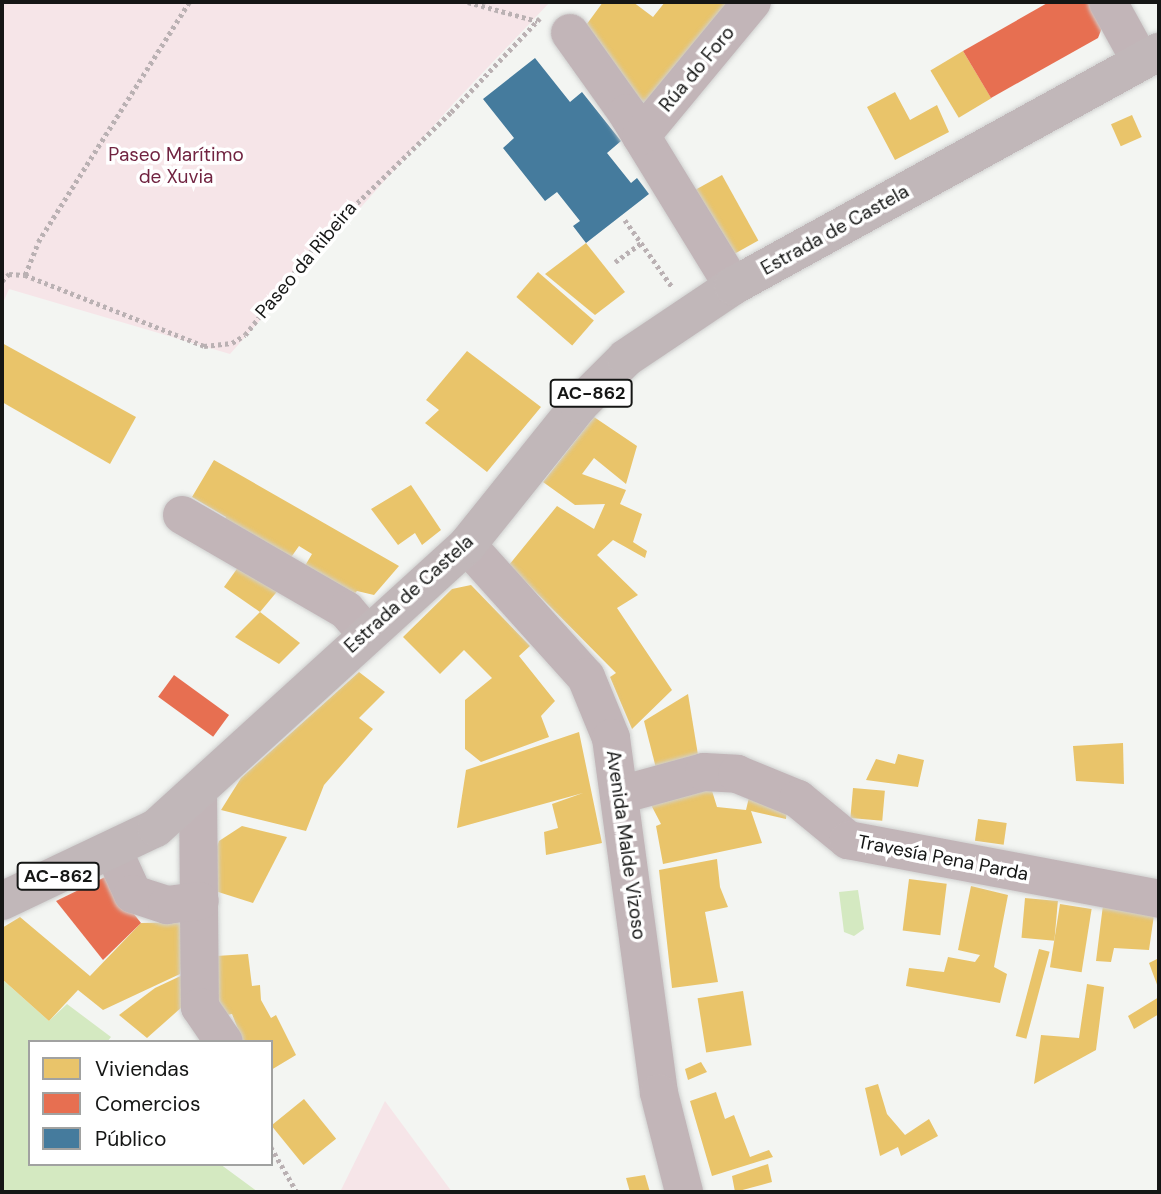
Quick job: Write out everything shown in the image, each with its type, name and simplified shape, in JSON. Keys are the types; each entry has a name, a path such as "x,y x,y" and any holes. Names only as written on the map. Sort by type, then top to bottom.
{"main road":[{"name":"Estrada de Castela","path":"2,901 156,828 366,633 467,545 579,405 626,358 689,312 733,286 1150,57"}],"street":[{"name":"Rúa do Foro","path":"641,136 752,2"},
{"path":"1108,2 1150,57"},
{"path":"551,22 641,136 733,286"},
{"path":"182,515 346,610 366,633"},
{"name":"Avenida Malde Vizoso","path":"467,545 586,677 611,738 659,1093 684,1192"},
{"name":"Travesía Pena Parda","path":"620,794 704,772 737,774 798,799 848,840 1159,899"},
{"path":"198,791 200,1007 223,1040"},
{"path":"113,850 133,894 167,905 201,901"}],"path":[{"path":"2,281 9,274 25,275 38,242 189,2"},
{"path":"468,2 551,22"},
{"name":"Paseo da Ribeira","path":"25,275 204,346 232,343 245,335 322,237 551,22"},
{"path":"625,220 689,312"},
{"path":"615,262 641,243"},
{"path":"273,1150 297,1192"}],"green space":[{"name":"Paseo Marítimo de Xuvia","path":"2,2 550,2 453,104 230,354 9,289 2,305"},
{"path":"385,1101 452,1192 340,1192"}],"shaded area":[{"path":"858,890 864,929 854,936 844,932 839,892"},
{"path":"2,979 49,1021 67,1004 111,1037 109,1040 28,1040 28,1166 223,1166 258,1192 2,1192"}],"building: Viviendas":[{"path":"603,2 633,2 653,17 665,2 728,2 643,106 584,28"},
{"path":"963,51 991,98 959,118 930,71"},
{"path":"895,92 910,120 937,105 949,132 895,160 867,107"},
{"path":"1132,115 1142,137 1121,146 1111,124"},
{"path":"722,175 758,241 725,259 689,193"},
{"path":"586,243 625,292 595,315 545,274"},
{"path":"538,272 594,321 572,345 516,297"},
{"path":"2,343 136,417 110,464 2,402"},
{"path":"467,351 541,407 487,472 425,423 439,410 426,400"},
{"path":"594,417 637,446 626,484 594,458 582,474 626,490 620,504 642,514 633,542 647,551 645,558 613,540 597,555 638,595 617,608 672,690 632,729 610,677 616,673 509,565 557,506 594,529 605,504 575,505 543,482"},
{"path":"214,460 399,566 374,595 357,591 346,602 300,574 312,554 299,546 287,563 223,524 226,517 192,497"},
{"path":"411,485 441,530 422,545 415,533 398,545 371,509"},
{"path":"239,566 280,588 260,612 224,587"},
{"path":"471,585 530,646 519,656 555,701 541,716 549,737 481,762 465,749 465,700 492,678 464,650 440,674 403,637 452,589"},
{"path":"260,612 300,643 279,664 235,637"},
{"path":"359,672 385,692 359,718 373,729 324,785 306,831 221,810 241,778"},
{"path":"688,694 700,767 658,776 644,721"},
{"path":"579,732 602,843 546,855 544,832 558,828 552,804 583,793 457,828 466,770"},
{"path":"1123,743 1124,784 1076,781 1073,746"},
{"path":"898,754 924,760 918,787 866,780 876,759 895,764"},
{"path":"709,781 717,807 746,810 751,789 788,799 786,819 751,811 762,843 663,864 656,826 661,824 649,801"},
{"path":"853,788 885,791 882,821 850,818"},
{"path":"978,819 1007,823 1004,845 975,841"},
{"path":"242,826 287,837 253,903 212,890 210,866 219,841"},
{"path":"717,859 720,887 728,907 705,912 718,982 672,988 659,870"},
{"path":"909,879 947,884 940,935 903,931"},
{"path":"971,886 1008,895 994,967 1007,974 1000,1003 906,986 909,968 944,972 948,957 975,962 980,955 958,950"},
{"path":"1025,898 1058,901 1054,941 1022,938"},
{"path":"1060,904 1092,909 1082,972 1050,967"},
{"path":"1103,905 1154,915 1149,950 1114,948 1111,962 1096,961"},
{"path":"20,917 90,976 141,923 187,922 180,974 103,1010 78,990 49,1021 2,979 2,928"},
{"path":"1039,949 1050,952 1026,1039 1016,1036"},
{"path":"248,954 252,986 260,985 261,1000 271,1018 276,1015 296,1055 273,1069 273,1040 242,1040 232,1014 227,1015 212,990 216,956"},
{"path":"1159,958 1159,990 1149,963"},
{"path":"187,973 191,999 147,1038 119,1015 155,988"},
{"path":"1087,984 1104,987 1096,1050 1034,1084 1041,1035 1079,1038"},
{"path":"743,991 752,1045 706,1053 698,998"},
{"path":"1159,997 1159,1014 1134,1029 1128,1016"},
{"path":"701,1062 707,1072 688,1080 685,1069"},
{"path":"878,1084 887,1114 905,1135 929,1119 938,1136 901,1156 898,1147 880,1156 865,1088"},
{"path":"716,1092 725,1119 734,1115 750,1157 769,1150 773,1157 712,1176 690,1101"},
{"path":"304,1099 336,1139 303,1165 273,1124"},
{"path":"768,1164 772,1182 735,1192 732,1176"},
{"path":"645,1175 650,1192 630,1192 626,1178"}],"building: Comercios":[{"path":"1049,2 1099,2 1107,15 1098,38 991,98 963,51"},
{"path":"174,675 229,715 213,737 158,697"},
{"path":"105,877 141,923 103,960 56,901"}],"building: Público":[{"path":"535,58 570,102 582,92 621,141 607,153 631,183 637,178 649,194 586,243 573,226 580,221 557,192 545,201 503,148 514,138 483,99"}]}
